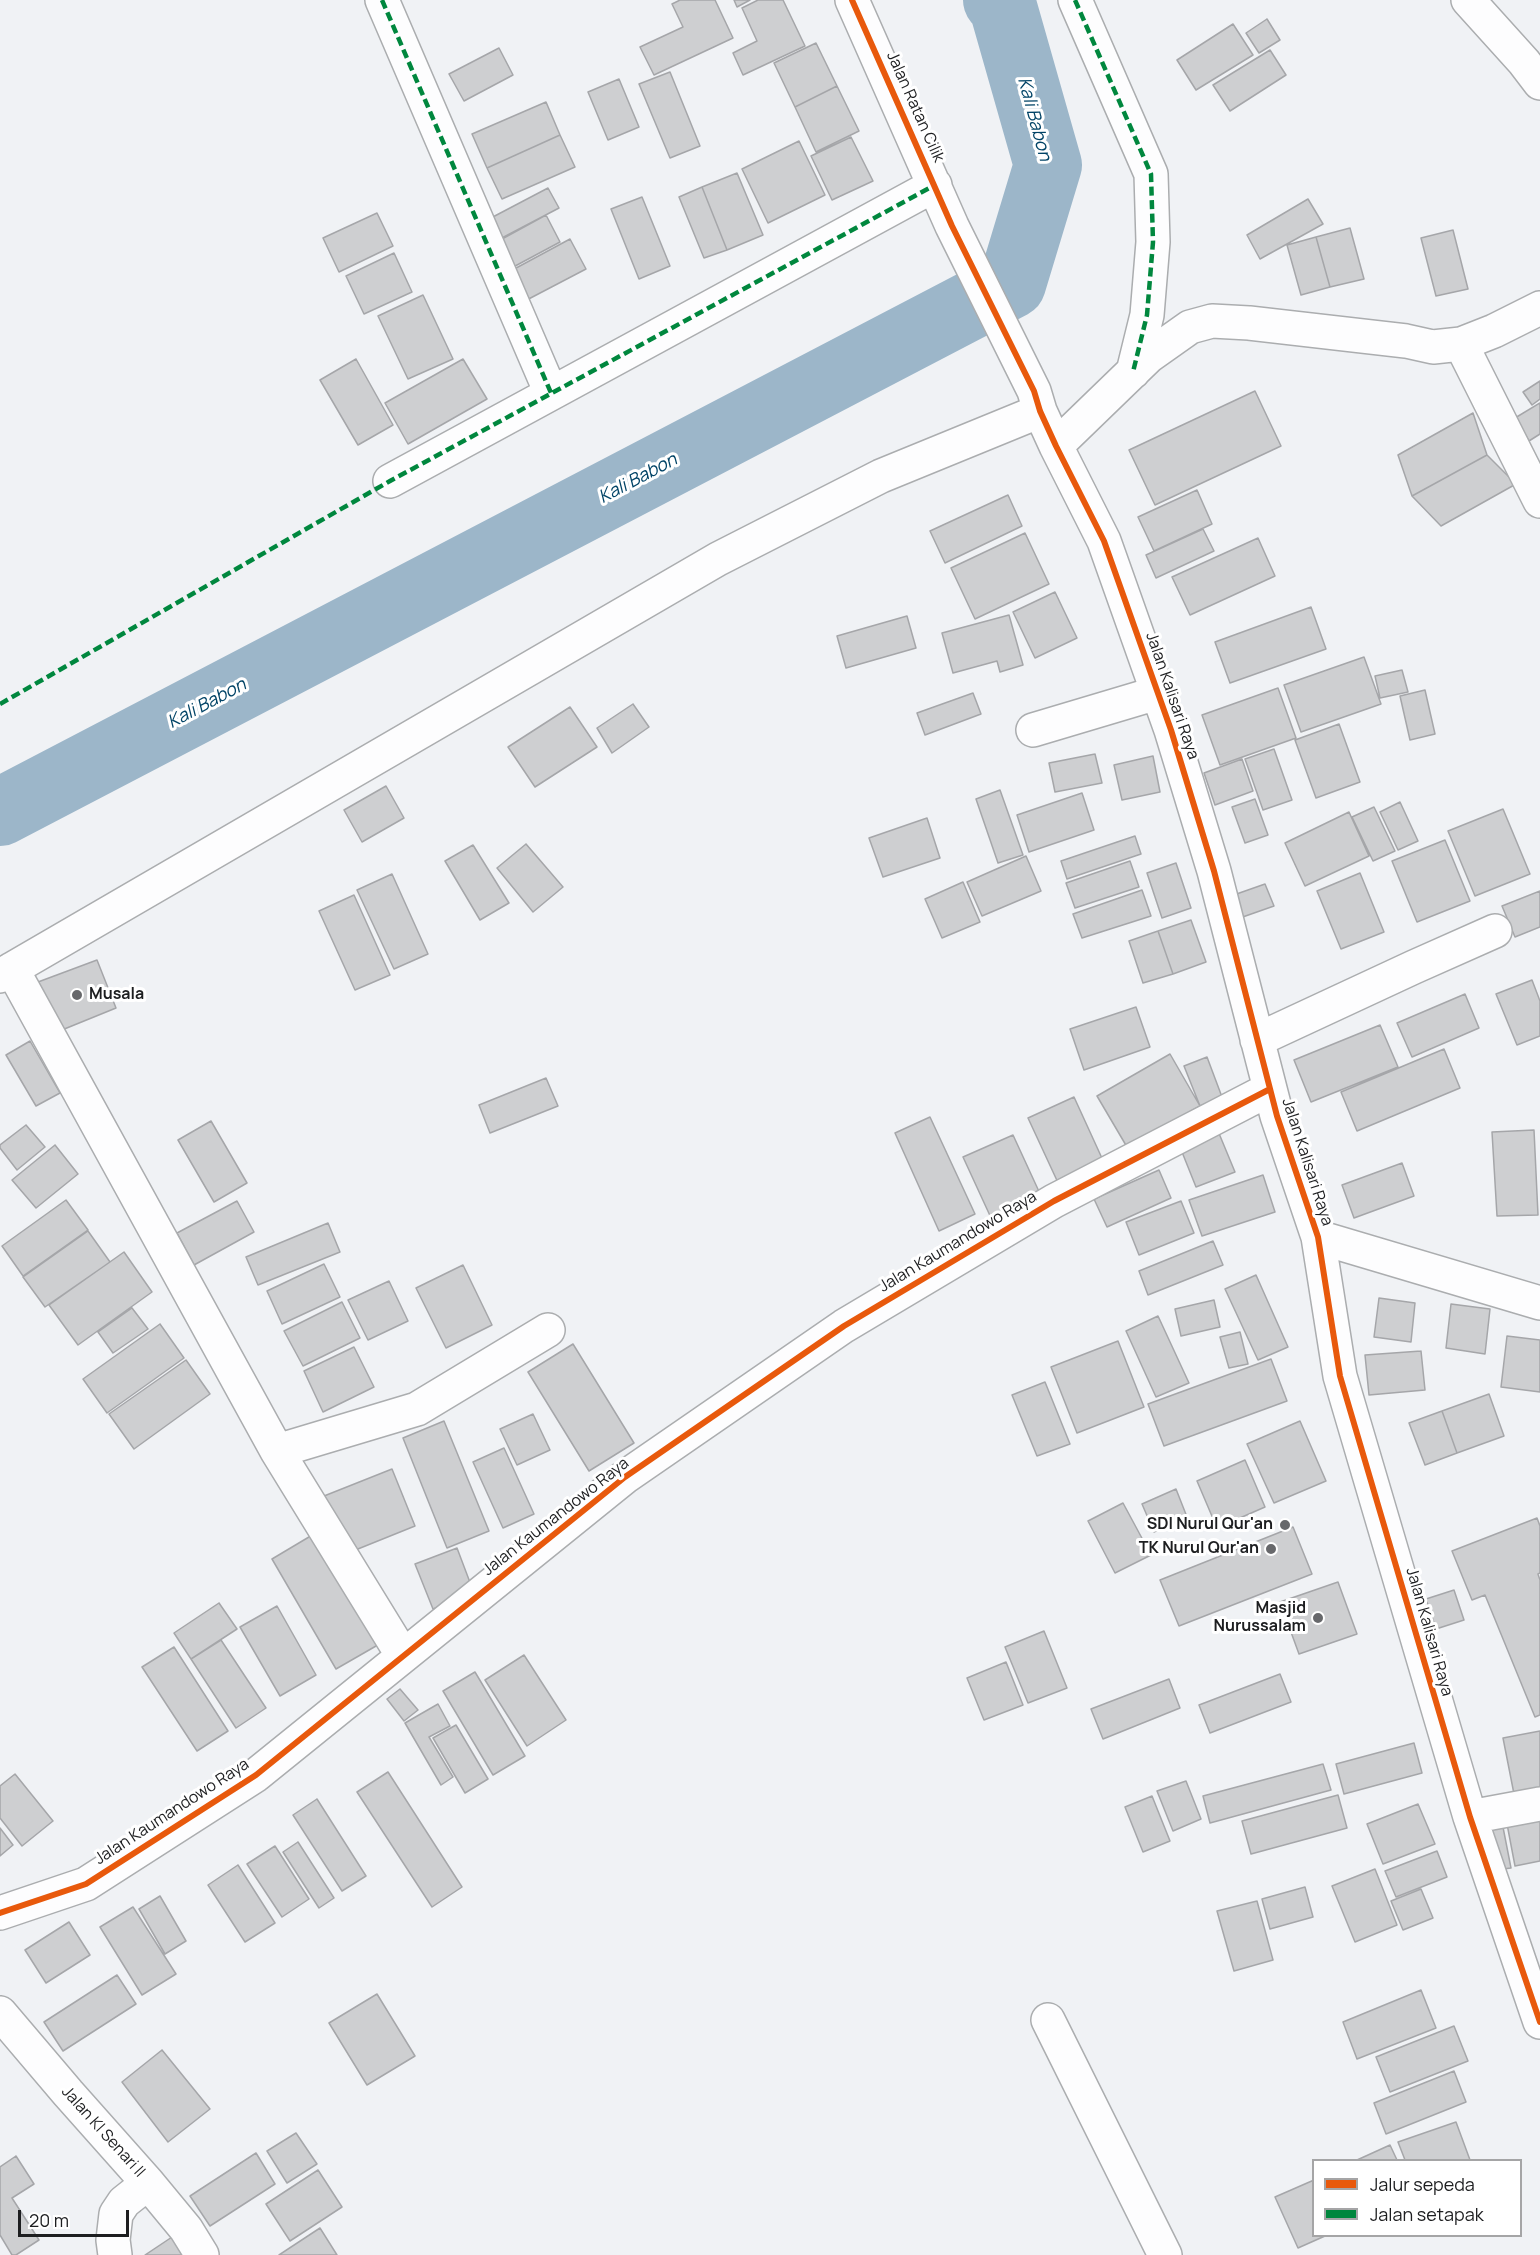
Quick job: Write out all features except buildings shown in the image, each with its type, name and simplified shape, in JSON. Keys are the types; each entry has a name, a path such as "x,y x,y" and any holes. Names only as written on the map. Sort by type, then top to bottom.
{"street":[{"path":"382,0 551,393"},
{"name":"Jalan Ratan Cilik","path":"852,0 952,226 1037,401"},
{"path":"1076,0 1152,174 1153,242 1148,304 1133,372"},
{"path":"1468,0 1540,83"},
{"path":"390,481 935,185"},
{"path":"1056,446 1149,356 1190,327 1212,321 1249,323 1406,341 1434,347 1461,344 1494,331 1540,308"},
{"path":"1461,344 1540,501"},
{"path":"403,1656 277,1451 6,972 718,559 881,476 1037,401"},
{"name":"Jalan Kalisari Raya","path":"1037,401 1056,446 1104,541 1157,693 1214,871 1277,1116 1317,1237 1340,1376 1470,1817 1540,2022"},
{"path":"1033,730 1157,693"},
{"path":"1257,1040 1495,931"},
{"name":"Jalan Kaumandowo Raya","path":"0,1913 86,1884 256,1775 625,1478 844,1326 1054,1201 1270,1089"},
{"path":"1317,1237 1540,1303"},
{"path":"277,1451 417,1409 548,1330"},
{"path":"1470,1817 1540,1804"},
{"name":"Jalan KI Senari II","path":"0,2013 148,2183 186,2229 201,2255"},
{"path":"1048,2020 1165,2255"},
{"path":"115,2255 113,2240 116,2214 124,2202 148,2183"}],"waterway":[{"name":"Kali Babon","path":"0,812 1012,284 1048,165 1003,7 997,0"}],"marked path":[{"path":"382,0 551,393"},
{"path":"1075,0 1151,174 1153,242 1147,315 1133,372"},
{"path":"0,704 390,481 935,185"}],"cycle path":[{"path":"852,0 952,226 1034,391 1040,411 1056,446 1104,541 1171,730 1214,871 1277,1116 1318,1237 1340,1376 1470,1817 1540,2022"},
{"path":"0,1913 86,1884 256,1775 625,1477 844,1326 1054,1201 1270,1089"}],"place":[{"name":"Musala","path":"77,995"},
{"name":"SDI Nurul Qur'an","path":"1285,1525"},
{"name":"TK Nurul Qur'an","path":"1271,1549"},
{"name":"Masjid Nurussalam","path":"1318,1618"}]}
